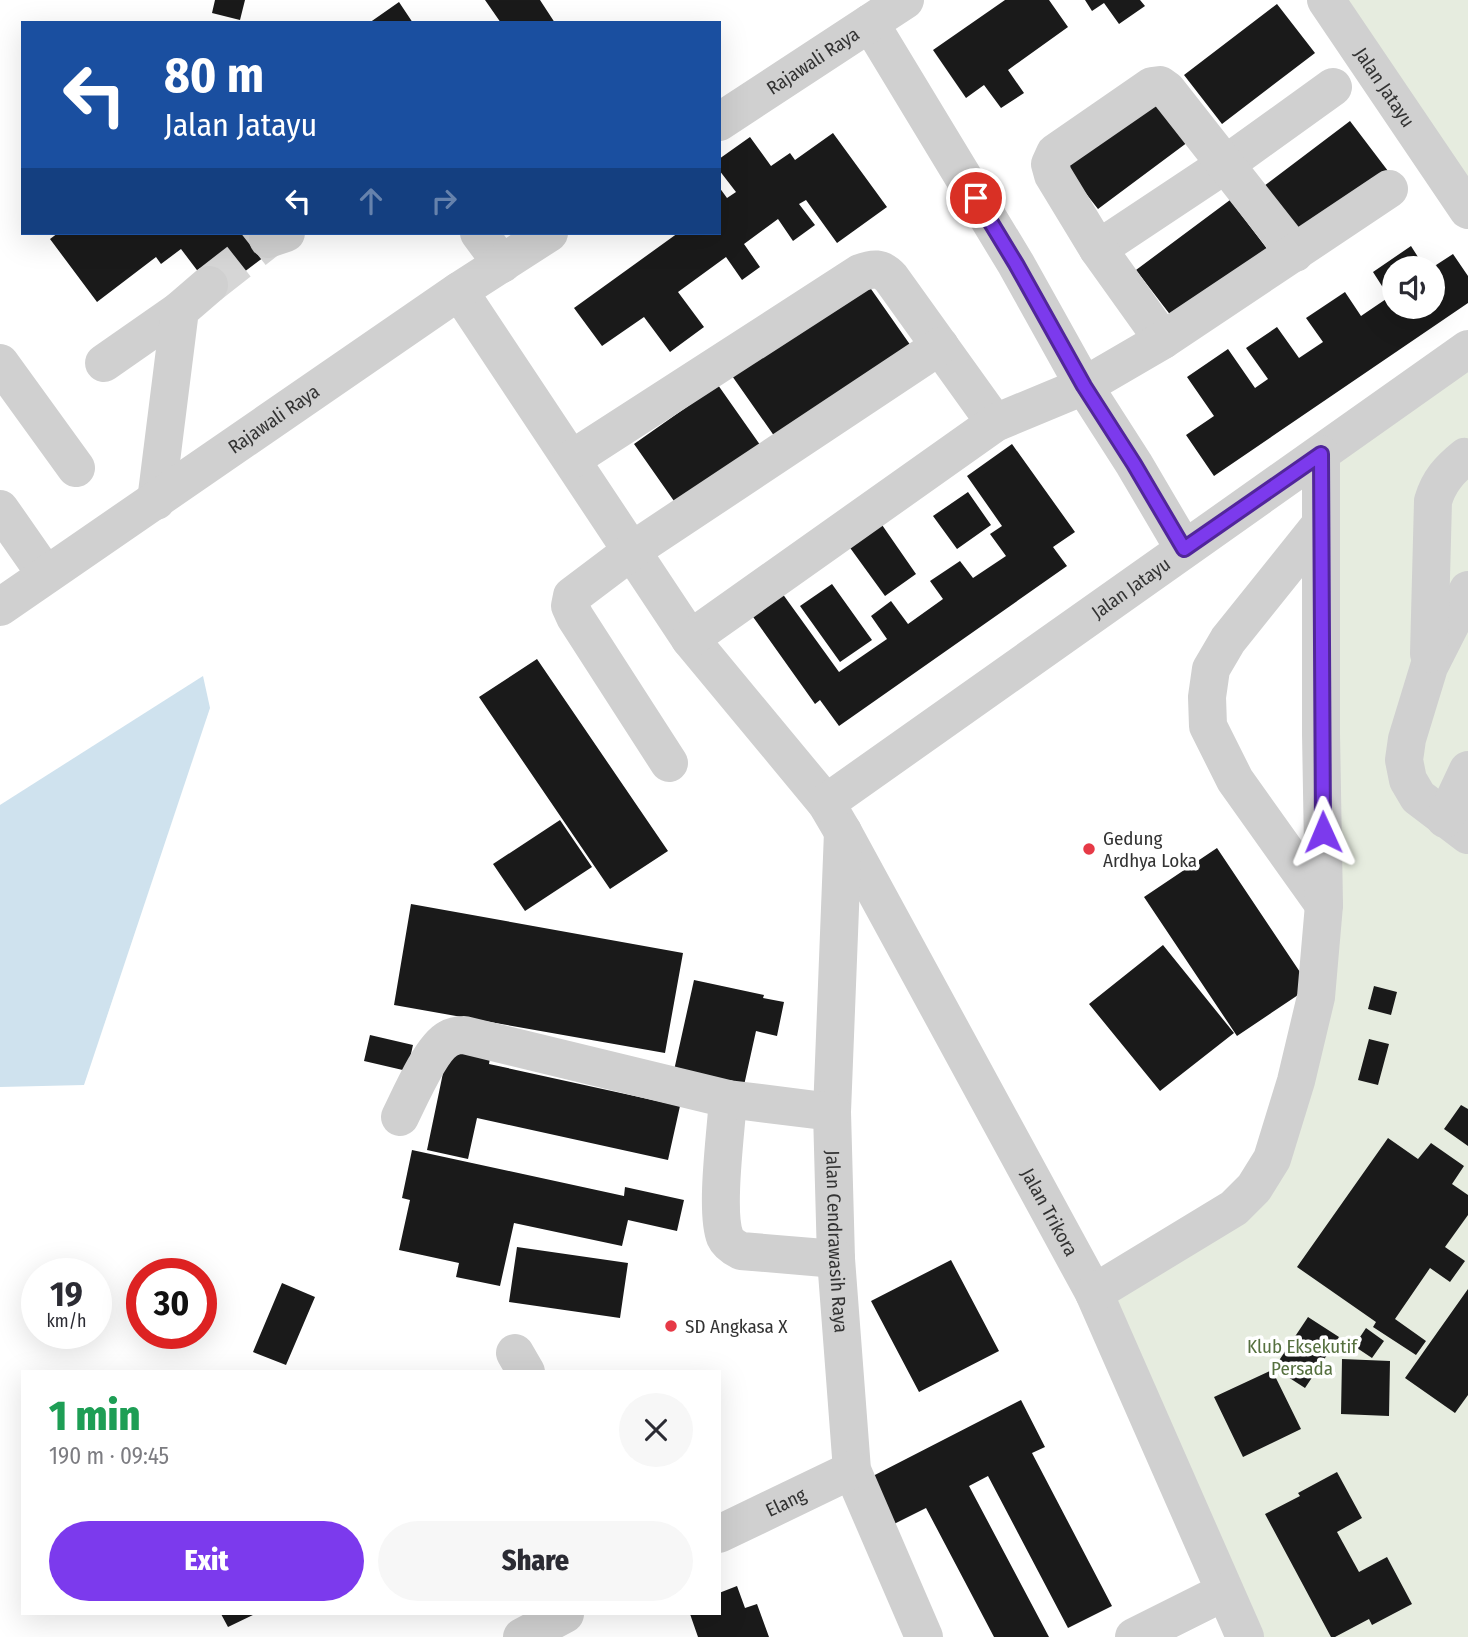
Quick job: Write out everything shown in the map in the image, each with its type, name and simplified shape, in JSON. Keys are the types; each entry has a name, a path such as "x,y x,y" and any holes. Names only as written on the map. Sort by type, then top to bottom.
{"street":[{"name":"Rajawali Raya","path":"721,121 905,0"},
{"name":"Jalan Jatayu","path":"1326,0 1468,210"},
{"path":"870,23 1016,264 1084,386 1184,549"},
{"path":"1163,341 1098,249 1054,176 1050,164 1060,149 1152,86 1160,85 1167,90 1295,253"},
{"path":"1098,249 1226,164 1333,88"},
{"path":"691,639 995,423 1084,386 1163,341 1389,189"},
{"path":"480,235 502,264"},
{"name":"Rajawali Raya","path":"0,607 546,235"},
{"path":"572,459 848,280 868,270 881,270 891,278 995,423"},
{"path":"104,363 180,310 209,285"},
{"name":"Jalan Trikora","path":"459,292 691,639 835,817 1094,1293 1245,1637"},
{"path":"156,501 180,310"},
{"path":"669,763 570,606 572,596 633,550 940,346"},
{"name":"Jalan Jatayu","path":"835,817 1184,549 1468,349"},
{"path":"0,363 76,468"},
{"path":"1094,1293 1234,1208 1254,1188 1272,1159 1296,1081 1316,997 1324,905 1321,454"},
{"path":"1429,667 1433,500 1438,485 1448,471 1468,457"},
{"path":"0,509 46,575"},
{"path":"1321,524 1228,640 1211,669 1207,697 1209,726 1235,780 1324,905"},
{"path":"1468,590 1429,667 1406,739 1404,760 1408,780 1418,797 1457,827 1468,771"},
{"name":"Jalan Cendrawasih Raya","path":"835,817 832,1112 836,1259 852,1470 924,1637"},
{"path":"400,1117 427,1065 441,1045 450,1037 464,1035 728,1099 832,1112"},
{"path":"728,1099 721,1203 726,1239 741,1251 836,1259"},
{"name":"Elang","path":"721,1533 852,1470"},
{"path":"1134,1637 1224,1592"},
{"path":"523,1637 563,1615"}],"green space":[{"path":"1326,0 1468,0 1468,210"},
{"name":"Klub Eksekutif Persada","path":"1468,349 1468,1637 1249,1637 1094,1293 1254,1188 1316,997 1321,454"}],"water":[{"path":"203,676 210,708 84,1085 0,1087 0,805"}],"building":[{"path":"215,0 245,0 240,20 212,13"},
{"path":"485,0 540,0 554,21 500,21"},
{"path":"1005,0 1049,0 1068,27 1008,70 1024,93 1001,108 984,85 966,98 933,50"},
{"path":"1085,0 1140,0 1145,6 1119,24 1104,3 1092,11"},
{"path":"399,2 412,21 372,21"},
{"path":"1277,4 1315,53 1222,124 1184,75"},
{"path":"1154,89 1192,139 1098,209 1060,160"},
{"path":"1350,121 1388,171 1295,242 1256,192"},
{"path":"833,133 887,207 837,243 806,200 799,204 815,225 793,241 778,219 744,244 760,267 742,280 726,257 678,292 704,327 670,352 644,317 602,346 574,308 675,235 721,235 721,190 727,198 736,192 721,173 721,158 750,137 771,166 790,153 795,160"},
{"path":"1230,200 1268,250 1175,321 1136,270"},
{"path":"55,235 265,235 276,248 215,294 181,249 161,264 156,257 97,302 50,239"},
{"path":"1411,246 1417,256 1396,256"},
{"path":"1453,254 1468,276 1468,303 1445,319 1445,259"},
{"path":"1382,266 1382,286 1373,272"},
{"path":"864,279 911,346 777,440 730,373"},
{"path":"1345,292 1361,316 1382,302 1382,319 1445,319 1214,476 1186,435 1214,416 1187,377 1228,349 1255,388 1268,379 1246,348 1277,327 1299,358 1323,342 1306,318"},
{"path":"718,385 765,452 681,511 634,444"},
{"path":"1012,444 1075,532 1053,547 1067,566 839,726 820,700 815,704 751,614 782,593 839,672 887,639 871,616 891,601 908,624 943,599 930,581 960,561 973,578 1006,556 990,534 1002,526 967,476"},
{"path":"968,492 991,525 957,549 933,516"},
{"path":"880,522 916,574 885,596 848,545"},
{"path":"832,584 872,640 840,662 800,606"},
{"path":"537,659 668,851 610,889 479,697"},
{"path":"560,820 592,867 525,911 493,864"},
{"path":"1217,848 1310,987 1237,1036 1144,897"},
{"path":"411,904 683,953 665,1053 394,1005"},
{"path":"1163,945 1234,1033 1160,1091 1089,1004"},
{"path":"694,980 784,1002 777,1036 756,1031 743,1090 673,1075"},
{"path":"1374,986 1397,992 1391,1015 1368,1009"},
{"path":"370,1035 413,1045 407,1071 364,1061"},
{"path":"1369,1039 1389,1044 1378,1085 1358,1080"},
{"path":"448,1049 490,1058 489,1064 680,1106 668,1160 477,1118 468,1159 427,1150"},
{"path":"1461,1105 1468,1109 1468,1146 1444,1129"},
{"path":"1388,1138 1418,1159 1431,1143 1464,1166 1452,1184 1468,1195 1468,1215 1445,1247 1465,1261 1450,1282 1430,1268 1395,1319 1426,1341 1416,1355 1373,1327 1376,1322 1297,1267"},
{"path":"412,1150 624,1196 625,1187 684,1200 677,1231 628,1220 622,1246 514,1223 500,1286 456,1277 459,1263 399,1250 410,1200 402,1198"},
{"path":"517,1247 628,1263 620,1318 509,1302"},
{"path":"951,1260 999,1351 919,1392 871,1301"},
{"path":"282,1283 315,1297 286,1365 253,1352"},
{"path":"1468,1289 1468,1395 1455,1413 1405,1378"},
{"path":"1308,1317 1339,1337 1305,1388 1274,1368"},
{"path":"1366,1328 1384,1341 1372,1358 1354,1346"},
{"path":"1342,1359 1390,1361 1389,1416 1341,1414"},
{"path":"1272,1370 1301,1429 1243,1457 1214,1397"},
{"path":"1021,1400 1045,1447 1032,1453 1112,1606 1068,1628 988,1476 969,1486 1049,1637 994,1637 926,1508 894,1524 869,1478"},
{"path":"1337,1472 1362,1518 1337,1532 1359,1572 1387,1557 1412,1604 1372,1625 1369,1619 1331,1637 1265,1514"},
{"path":"737,1586 745,1608 757,1604 769,1637 698,1637 690,1615 721,1615 721,1592"},
{"path":"222,1615 253,1615 228,1627"}],"tunnel":[{"path":"209,285 268,239"}],"place":[{"name":"Gedung Ardhya Loka","path":"1089,849"},
{"name":"SD Angkasa X","path":"671,1326"}],"route":[{"path":"976,198 1084,386 1184,549 1321,454 1323,832"}]}
